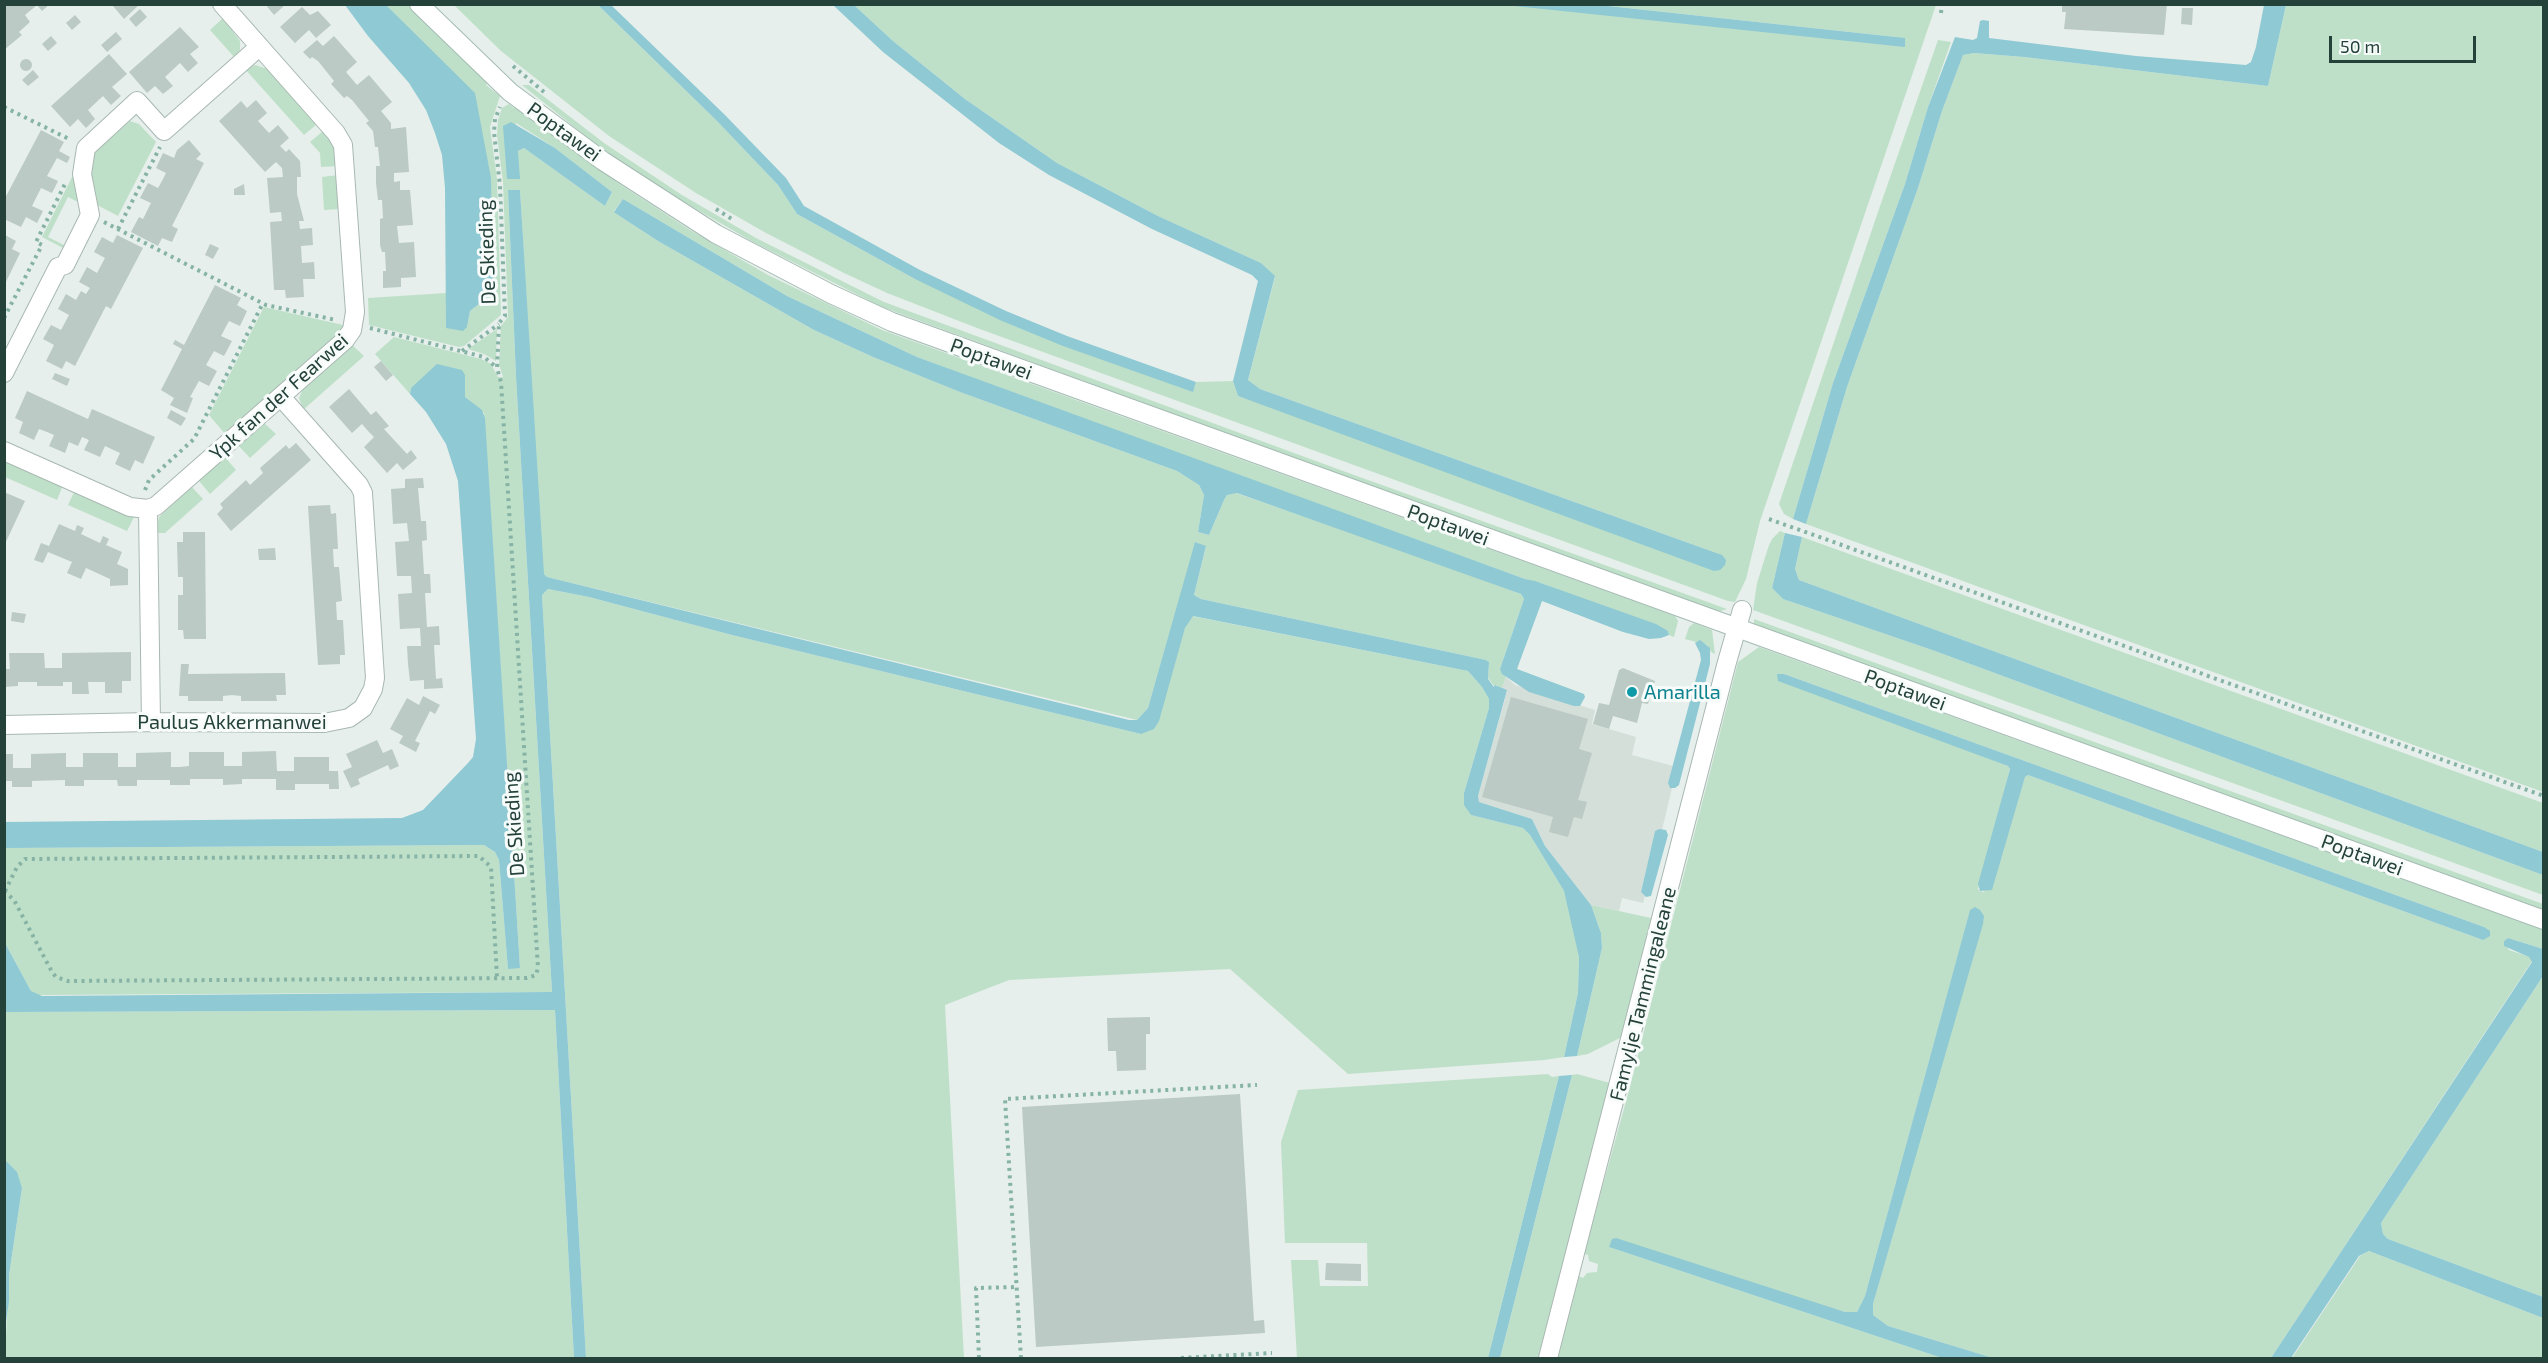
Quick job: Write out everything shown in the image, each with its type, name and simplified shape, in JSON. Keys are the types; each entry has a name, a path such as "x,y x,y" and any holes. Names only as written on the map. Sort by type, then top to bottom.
{"street":[{"name":"Ypk fan der Fearwei","path":"143,509 163,501 345,340 354,324 343,145 336,133 222,4"},
{"name":"Poptawei","path":"419,4 510,92 603,161 716,234 831,294 892,322 2544,920"},
{"path":"4,373 58,267 65,265 90,215 82,174 86,148 137,101 164,131 259,47"},
{"name":"Paulus Akkermanwei","path":"4,725 337,722 356,715 369,699 375,678 361,489 280,397"},
{"path":"4,450 143,509 151,722"},
{"name":"Famylje Tammingaleane","path":"1548,1359 1742,610"}],"path":[{"path":"1941,12 1942,4"},
{"name":"Poptawei","path":"508,63 548,94"},
{"name":"De Skieding","path":"5,891 14,900 52,972 56,977 68,981 533,977 538,968 501,382 497,368 499,323 505,316 500,186 494,132 495,119 505,99"},
{"path":"4,107 86,148"},
{"path":"118,229 162,143 164,131"},
{"path":"4,318 42,245 36,242 71,172 82,174"},
{"path":"713,208 743,226"},
{"path":"90,215 263,303 484,357 493,362 497,368"},
{"path":"143,509 149,480 194,439 263,303"},
{"path":"462,351 499,323"},
{"path":"1769,519 2544,796"},
{"path":"5,891 17,867 26,859 479,856 491,867 497,978"},
{"path":"1021,1359 1005,1099 1257,1084"},
{"path":"979,1359 976,1288 1016,1287"},
{"path":"1181,1359 1272,1353"}],"shaded area":[{"path":"1506,677 1515,685 1595,710 1592,724 1636,737 1632,755 1673,766 1668,783 1672,788 1662,830 1655,831 1641,892 1645,896 1643,903 1622,898 1619,911 1591,905 1545,846 1532,819 1479,802 1478,796 1507,691 1502,688"}],"green space":[{"path":"1505,4 1905,38 1599,5 1936,5 1760,521 1746,579 1735,602 977,328 887,293 844,273 766,233 696,193 609,136 501,51 454,5 598,5 717,121 778,185 797,214 915,279 1193,391 1196,382 1233,381 1238,396 1722,555 1260,389 1248,380 1275,277 1261,263 1158,216 1057,163 965,99 893,41 854,5"},
{"path":"386,5 408,5 488,81 486,85 500,96 490,127 497,179 501,315 464,346 459,347 369,325 368,298 446,293 446,328 467,327 470,311 493,293 428,49"},
{"path":"2286,5 2543,5 2543,792 1806,524 1847,387 1963,55 1974,53 2024,57 2268,86"},
{"path":"223,18 240,41 240,50 235,58 210,30"},
{"path":"1938,40 1951,42 1928,107 1905,184 1833,383 1793,519 1784,514 1779,504"},
{"path":"255,65 268,69 317,124 304,135 245,69"},
{"path":"522,85 529,85 604,143 682,195 756,238 884,302 1727,609 1709,610 882,307 753,242 679,199 599,147"},
{"path":"509,104 514,108 516,106 618,183 690,230 768,275 882,330 1675,616 1678,621 1674,637 1669,635 1668,631 1546,585 1172,452 917,357 787,296 623,199 614,211 618,215 658,241 814,330 960,392 1177,471 1199,485 1204,495 1198,532 1209,535 1227,495 1236,493 1418,556 1521,594 1524,599 1500,669 1506,677 1502,688 1496,685 1495,687 1488,678 1489,662 1486,660 1201,599 1194,595 1206,547 1196,542 1148,708 1137,720 547,577 542,572 520,190 508,190 516,376 552,992 36,995 31,991 5,943 4,848 484,845 495,852 499,860 508,968 520,968 484,413 465,397 465,375 411,388 410,394 375,354 394,337 481,359 491,364 498,377 503,377 499,365 501,326 508,317 503,182 497,135 502,108","holes":["516,123 555,148 612,192 605,206 524,148 518,151"]},
{"path":"130,121 139,124 156,142 118,216 97,205 90,182 93,154"},
{"path":"323,131 334,144 338,166 321,167 320,153 310,142"},
{"path":"338,175 340,209 324,210 322,177"},
{"path":"74,177 82,204 68,197 48,237 66,246 65,249 42,237"},
{"path":"264,307 343,325 344,328 226,435 209,415"},
{"path":"497,329 496,361 468,349"},
{"path":"352,345 364,356 303,410 299,398 304,387"},
{"path":"264,423 276,434 250,458 238,445"},
{"path":"225,457 236,470 210,494 199,481"},
{"path":"5,459 63,485 57,500 5,477"},
{"path":"192,487 203,499 165,533 156,533 159,517"},
{"path":"75,490 134,517 127,531 68,505"},
{"path":"1780,531 1785,533 1772,588 1783,599 1935,651 2543,875 2543,895 1753,610 1757,583 1769,545"},
{"path":"1802,537 2543,803 2543,852 1799,580 1795,569"},
{"path":"548,589 589,597 732,635 1141,734 1192,616 1468,671 1489,699 1489,708 1464,793 1471,815 1523,828 1530,835 1564,891 1573,924 1579,957 1578,993 1564,1057 1348,1074 1230,969 1009,980 945,1005 964,1358 586,1358 542,595"},
{"path":"1754,619 2543,904 2543,912 1754,626"},
{"path":"1694,623 1712,630 1715,654 1707,645 1685,639 1689,627"},
{"path":"1759,647 2543,930 2543,949 2508,938 2504,941 2509,950 2530,957 2532,961 2271,1358 1993,1358 1888,1326 1873,1315 1873,1304 1902,1202 1975,907 1970,911 1865,1296 1857,1312 1845,1312 1609,1247 1942,1358 1558,1358 1579,1276 1583,1278 1587,1273 1597,1272 1598,1264 1589,1261 1588,1255 1584,1254 1628,1094 1738,662","holes":["1778,674 1784,674 2484,927 2483,940 2028,775 2025,777 1984,892 1980,891 1978,889 2010,769 2008,766"]},
{"path":"1591,905 1651,918 1622,1037 1588,1054 1577,1056 1602,948 1601,933"},
{"path":"2543,976 2543,1297 2388,1239 2383,1234 2381,1223"},
{"path":"555,1010 574,1358 5,1358 9,1275 22,1188 5,1160 4,1012"},
{"path":"1548,1074 1552,1077 1559,1076 1488,1358 1297,1358 1291,1260 1318,1260 1320,1286 1368,1286 1367,1243 1285,1243 1281,1142 1298,1090"},
{"path":"1577,1074 1610,1083 1538,1358 1500,1358 1572,1075"},
{"path":"2369,1251 2543,1318 2543,1358 2292,1358 2360,1256"}],"water":[{"path":"345,5 386,5 475,93 491,178 493,293 470,311 467,327 463,331 446,328 445,188 442,155 435,133 426,110 409,83 368,36"},
{"path":"598,5 611,5 724,114 786,178 804,206 920,270 1006,311 1067,336 1196,382 1193,392 1063,346 1002,321 915,279 797,214 778,185 717,121"},
{"path":"833,5 854,5 893,41 965,99 1057,163 1158,216 1261,263 1275,276 1248,380 1260,389 1722,555 1726,560 1725,565 1720,570 1714,571 1238,396 1233,381 1258,281 1252,275 1152,229 1049,175 999,143 883,52"},
{"path":"1505,5 1599,5 1905,38 1905,47"},
{"path":"2264,5 2286,5 2268,86 2024,57 1974,53 1963,55 1847,387 1806,524 1793,519 1833,383 1905,184 1928,107 1955,37 1973,40 1977,38 1980,21 1983,20 1989,21 1989,38 2136,56 2246,65 2251,62 2256,47"},
{"path":"511,122 555,148 612,192 605,206 524,148 518,151 520,179 507,179 503,126"},
{"path":"508,190 520,190 544,574 547,577 1129,720 1137,720 1148,708 1195,542 1206,546 1194,595 1201,599 1486,660 1489,662 1488,679 1494,687 1495,685 1507,690 1478,796 1479,802 1532,819 1545,846 1591,905 1601,933 1602,948 1577,1056 1564,1057 1578,993 1579,957 1564,891 1530,835 1523,828 1471,815 1464,805 1464,793 1489,708 1489,699 1468,671 1193,616 1185,628 1159,721 1154,729 1141,734 732,635 589,597 548,589 542,595 586,1358 574,1358 555,1010 5,1012 5,943 31,991 42,996 552,992 516,376"},
{"path":"623,199 787,296 917,357 1525,579 1656,624 1668,631 1669,635 1649,639 1623,632 1542,601 1517,669 1584,694 1585,697 1580,706 1574,706 1529,692 1502,674 1500,669 1524,599 1521,594 1237,493 1227,495 1209,535 1198,532 1204,495 1199,485 1177,471 960,392 814,330 658,241 618,215 614,212"},
{"path":"437,364 462,370 465,375 465,397 482,410 485,418 520,968 508,969 499,860 495,852 484,845 5,848 5,822 402,818 423,810 468,763 473,757 476,739 458,481 446,444 426,412 410,394 411,388"},
{"path":"1785,533 1802,537 1795,569 1799,580 2543,852 2543,875 1935,651 1783,599 1772,588"},
{"path":"1700,640 1710,648 1710,664 1679,785 1670,788 1668,783 1701,660 1695,643"},
{"path":"1777,674 1784,674 2484,927 2490,931 2490,936 2483,940 2028,775 2025,777 1992,890 1980,891 1978,884 2010,769 2008,766 1778,681"},
{"path":"1666,830 1668,835 1651,896 1646,897 1641,892 1655,831"},
{"path":"1975,907 1984,916 1983,924 1873,1304 1873,1315 1888,1326 1993,1358 1942,1358 1609,1247 1612,1239 1616,1238 1845,1312 1857,1312 1865,1296 1970,910"},
{"path":"2508,938 2543,949 2543,976 2381,1223 2383,1234 2388,1239 2543,1297 2543,1318 2369,1251 2359,1256 2291,1358 2271,1358 2532,962 2529,957 2504,946 2504,941"},
{"path":"1572,1075 1500,1358 1488,1358 1559,1076"},
{"path":"5,1160 17,1172 22,1188 9,1275 9,1301 5,1329"}],"building":[{"path":"4,4 50,4 42,11 37,5 25,15 30,22 19,32 22,35 4,50"},
{"path":"115,4 140,4 124,19 113,6"},
{"path":"265,4 286,4 274,15"},
{"path":"2062,4 2167,4 2164,35 2064,29 2066,12 2062,12"},
{"path":"302,7 310,15 318,11 331,25 316,38 309,30 295,43 280,27"},
{"path":"2182,8 2193,8 2192,25 2181,24"},
{"path":"140,9 147,17 136,27 129,19"},
{"path":"75,15 81,22 72,30 66,23"},
{"path":"180,27 199,47 190,54 198,63 188,72 180,63 165,77 173,86 163,94 155,86 147,93 129,72"},
{"path":"116,32 122,39 107,52 101,45"},
{"path":"51,36 57,43 48,51 42,44"},
{"path":"334,36 357,62 346,72 357,85 369,75 392,102 381,111 391,123 391,129 406,127 409,172 394,173 394,182 400,181 400,190 410,190 413,225 397,226 399,243 414,242 416,277 401,278 401,287 383,288 383,271 386,271 385,252 382,252 380,245 382,200 378,200 376,183 376,166 380,166 373,131 366,123 369,121 352,100 347,96 344,98 331,84 334,81 318,61 312,57 310,59 303,52 317,40 323,46"},
{"path":"109,54 127,74 112,87 121,96 111,105 103,96 88,110 95,119 86,128 78,119 70,127 51,106"},
{"path":"26,59 32,65 26,71 20,65"},
{"path":"33,70 39,77 28,86 22,80"},
{"path":"256,100 267,113 258,121 269,133 278,125 289,138 280,146 286,152 289,149 300,161 301,177 297,177 297,194 304,221 299,221 300,229 312,228 313,245 301,246 302,263 314,262 315,279 303,279 304,297 286,298 285,290 274,290 270,222 282,221 281,212 270,213 267,178 283,177 282,168 276,162 265,172 219,121 241,101 247,108"},
{"path":"41,130 64,142 59,151 70,157 67,163 57,158 47,176 58,181 52,193 41,188 32,206 43,211 37,223 26,217 21,227 4,219 4,200"},
{"path":"189,140 201,154 196,159 204,163 172,226 178,229 172,242 162,238 158,246 131,232 139,217 143,219 151,203 140,198 148,183 158,188 162,181 166,173 156,168 163,153 174,158 177,150"},
{"path":"244,184 245,195 234,195 234,189"},
{"path":"5,235 16,241 12,249 20,253 5,284"},
{"path":"117,235 143,248 111,309 106,306 75,366 66,361 62,369 46,361 54,345 43,339 51,325 61,330 69,315 58,309 66,294 76,300 81,291 86,294 90,288 79,282 87,267 97,273 105,258 94,252 102,237 113,243"},
{"path":"210,244 219,248 213,259 205,255"},
{"path":"215,285 241,298 237,305 247,311 240,326 229,321 221,336 232,341 224,356 214,351 206,365 217,371 209,386 199,381 190,397 193,398 187,413 170,405 174,398 161,390 182,349 173,344 175,340 184,345"},
{"path":"381,361 393,375 386,381 374,367"},
{"path":"55,373 70,379 67,386 52,379"},
{"path":"349,389 371,415 376,411 389,426 384,429 407,454 411,450 417,458 403,470 397,463 387,473 364,447 374,437 362,424 352,433 329,407"},
{"path":"27,391 88,419 92,409 155,437 143,464 135,460 130,471 115,464 120,453 105,446 100,457 84,450 89,440 82,437 78,446 69,442 65,453 49,446 54,435 39,429 34,440 19,433 23,422 15,418"},
{"path":"171,410 186,418 181,426 167,418"},
{"path":"296,443 311,460 231,531 217,514 223,508 220,504 246,480 250,485 263,473 260,468 286,445 289,449"},
{"path":"423,478 424,488 418,488 421,521 426,521 427,540 422,541 424,574 430,574 431,593 425,593 427,627 439,626 440,645 434,645 436,679 442,678 443,688 424,689 424,680 410,681 408,664 407,646 421,646 420,628 400,629 398,594 412,593 411,576 397,576 395,542 409,541 407,523 393,524 391,489 405,488 405,479"},
{"path":"4,492 25,501 4,546"},
{"path":"330,505 331,514 336,513 338,549 333,549 334,567 339,567 342,601 336,602 337,620 343,620 345,655 340,655 340,664 318,665 308,506"},
{"path":"59,524 75,531 77,525 84,528 81,534 100,543 103,536 109,539 106,545 122,552 117,564 128,569 128,585 110,586 110,579 86,568 81,579 67,573 72,562 48,552 43,563 34,560 41,543 49,546"},
{"path":"183,532 205,532 206,639 184,639 183,630 178,630 178,595 183,595 183,577 178,577 177,542 183,542"},
{"path":"275,548 276,560 259,560 258,549"},
{"path":"12,612 26,614 24,623 11,621"},
{"path":"131,652 131,681 122,681 122,693 105,693 105,682 88,682 89,694 72,694 72,682 63,682 63,686 37,686 37,682 18,682 18,686 4,687 4,669 10,669 9,653 44,653 45,668 62,668 62,653"},
{"path":"181,664 189,664 188,674 285,673 286,695 276,695 277,701 241,701 241,696 232,695 223,696 223,701 188,701 188,696 179,696"},
{"name":"Amarilla","path":"1623,668 1655,681 1648,704 1642,703 1637,723 1613,716 1609,729 1593,724 1599,703 1609,705 1619,670"},
{"path":"423,696 440,705 435,714 430,711 415,741 420,743 416,752 399,743 403,736 390,729 407,698 419,705"},
{"path":"1511,697 1588,719 1579,749 1592,753 1578,800 1587,802 1582,819 1574,817 1568,837 1549,832 1553,817 1482,797"},
{"path":"377,740 383,753 392,749 399,766 390,770 388,765 358,779 360,784 351,788 343,771 352,767 346,754"},
{"path":"276,751 277,771 294,771 294,757 329,757 329,771 338,771 339,789 329,789 329,784 295,784 295,790 276,790 276,779 242,779 242,784 223,785 223,779 190,779 190,785 170,785 170,780 137,780 137,786 118,786 117,780 84,780 84,786 65,786 65,780 32,781 32,787 12,787 12,781 4,781 4,754 13,754 13,768 31,768 31,754 66,753 66,767 83,767 83,753 118,753 118,767 136,767 136,753 171,752 171,767 180,767 189,766 189,752 224,752 224,766 242,766 242,752"},
{"path":"1150,1017 1150,1034 1146,1034 1146,1070 1117,1071 1116,1051 1108,1051 1107,1018"},
{"path":"1240,1094 1254,1321 1264,1320 1265,1333 1036,1347 1022,1107"},
{"path":"1326,1263 1361,1264 1361,1281 1325,1280"}],"place":[{"name":"Amarilla","path":"1632,692"}]}
